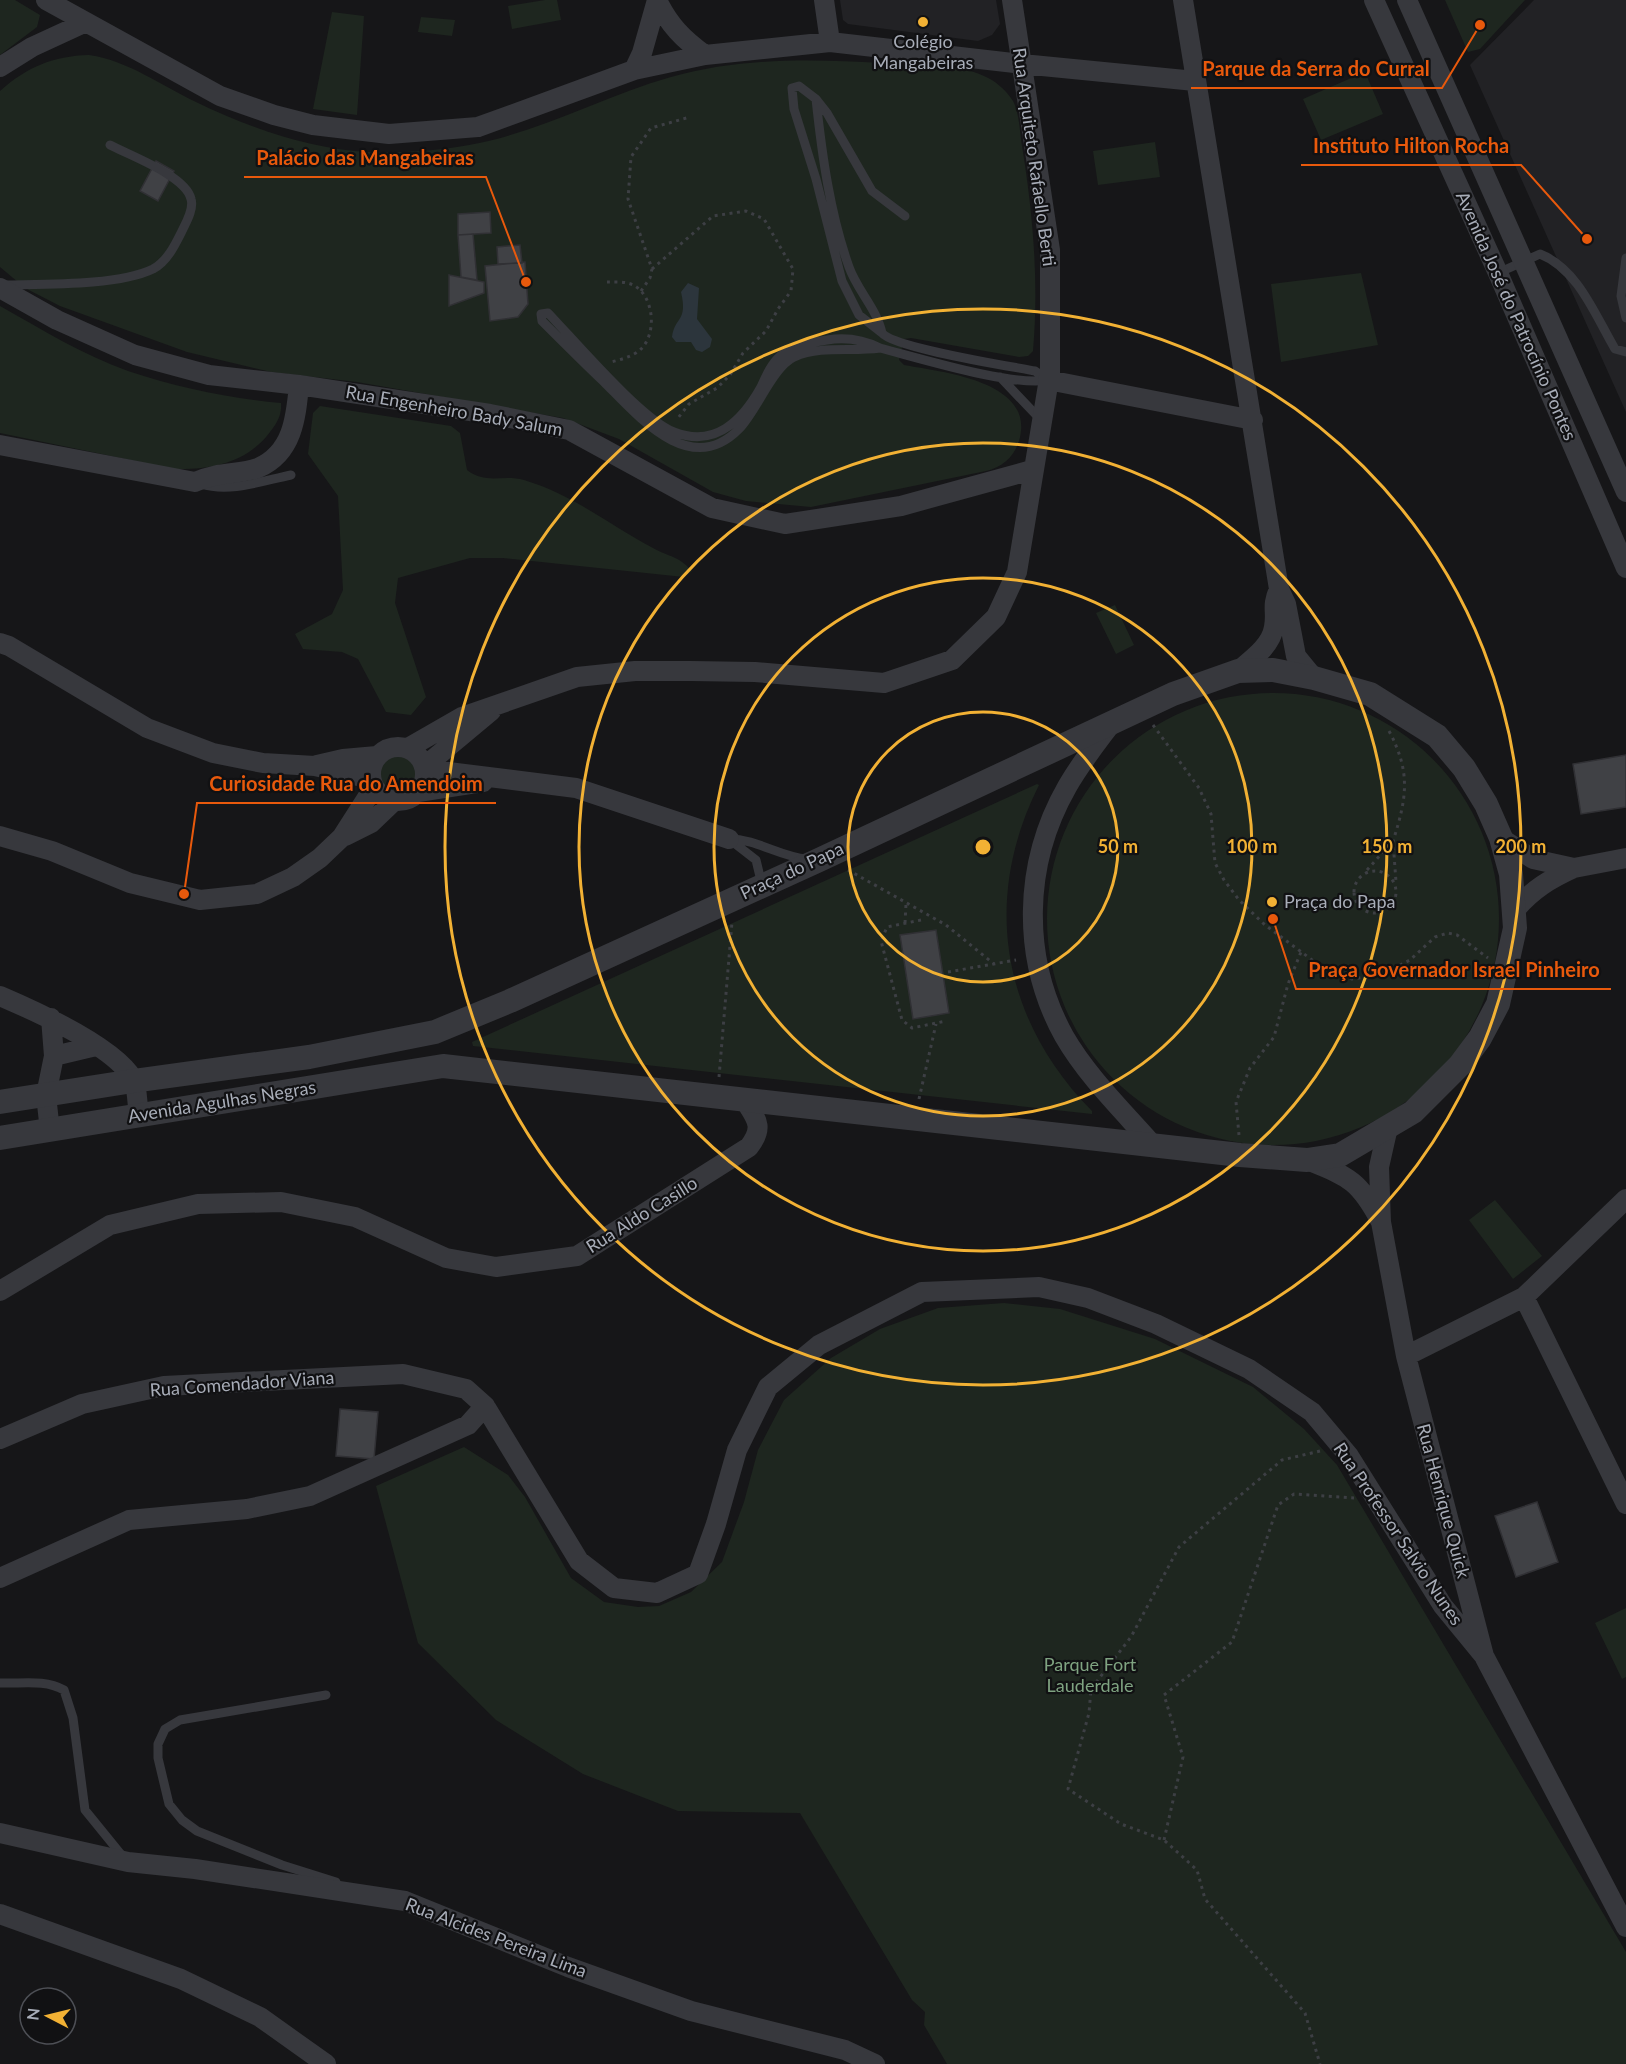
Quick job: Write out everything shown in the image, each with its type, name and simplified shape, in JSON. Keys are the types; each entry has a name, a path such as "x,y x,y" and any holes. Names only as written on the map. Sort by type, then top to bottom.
{"street":[{"path":"46,0 220,96 274,115 313,124 389,134 478,127 634,70 705,55 830,42 1195,81"},
{"path":"634,70 642,53 657,0 680,36 705,55"},
{"path":"824,0 830,42"},
{"name":"Rua Arquiteto Rafaello Berti","path":"408,748 444,724 577,677 635,671 755,672 884,683 952,660 996,617 1017,572 1048,380 1050,250 1012,0"},
{"path":"1183,0 1279,589 1286,604 1296,656 1314,678"},
{"name":"Avenida José do Patrocínio Pontes","path":"1374,0 1498,273 1626,568"},
{"name":"Avenida José do Patrocínio Pontes","path":"1407,0 1626,492"},
{"path":"0,68 32,47 84,23"},
{"name":"Rua Engenheiro Bady Salum","path":"0,287 57,320 135,355 209,375 300,385 490,414 569,430 712,508 785,524 901,506 1032,470"},
{"path":"1048,380 1253,420"},
{"path":"0,445 195,482 212,474 258,468 274,458 286,444 295,424 300,385"},
{"path":"1238,671 1269,641 1275,626 1273,603 1279,589"},
{"path":"0,643 9,646 147,728 213,753 263,763 315,766 373,783"},
{"name":"Praça do Papa","path":"435,1032 510,1001 762,885 830,863 1142,708 1173,694 1238,671 1273,670 1314,678 1370,694 1437,736 1464,768 1486,804 1501,838 1510,874 1515,910 1507,971 1498,1004 1480,1038 1460,1065 1413,1112 1340,1155 1306,1160 1240,1155 443,1066"},
{"name":"Rua Arquiteto Rafaello Berti","path":"424,768 504,701"},
{"path":"1113,722 1065,789 1052,821 1039,859 1033,889 1032,924 1036,960 1049,1004 1065,1036 1089,1073 1153,1145"},
{"path":"418,792 423,784 424,768 421,759 408,748 391,747 377,756 373,763 373,783 379,794 394,801 403,801 418,792 506,778"},
{"path":"315,766 343,759 377,756"},
{"path":"424,768 576,788 729,839"},
{"path":"342,837 373,783"},
{"path":"0,836 52,851 130,883 200,900 256,894 275,886 302,871 342,837 371,822 394,801"},
{"path":"1501,838 1533,859 1574,868"},
{"path":"1515,910 1544,882 1574,868 1626,858"},
{"path":"0,996 51,1018 96,1046 124,1068 133,1081 139,1116"},
{"path":"50,1131 45,1095 54,1056 51,1018"},
{"path":"435,1032 443,1066"},
{"name":"Avenida Agulhas Negras","path":"0,1102 309,1057 435,1032"},
{"path":"54,1056 96,1046"},
{"name":"Avenida Agulhas Negras","path":"0,1138 443,1066"},
{"name":"Rua Aldo Casillo","path":"0,1291 110,1225 198,1204 281,1202 355,1217 446,1258 496,1267 577,1256 749,1147 758,1135 758,1124 744,1099"},
{"name":"Rua Henrique Quick","path":"1388,1127 1379,1167 1381,1222 1406,1356 1484,1656 1626,1927"},
{"name":"Rua Henrique Quick","path":"1306,1160 1345,1175 1367,1195 1381,1222"},
{"path":"1406,1356 1524,1297 1626,1199"},
{"name":"Rua Professor Salvio Nunes","path":"485,1406 579,1561 614,1588 657,1593 698,1574 716,1524 737,1450 768,1387 819,1345 922,1292 1039,1287 1088,1298 1146,1320 1249,1369 1312,1412 1341,1446 1443,1606 1484,1656"},
{"path":"1524,1297 1626,1504"},
{"name":"Rua Comendador Viana","path":"0,1439 82,1404 164,1386 403,1374 466,1389 485,1406"},
{"path":"0,1578 129,1520 247,1509 309,1496 468,1425 485,1406"},
{"name":"Rua Alcides Pereira Lima","path":"0,1833 128,1862 195,1869 405,1902 568,1967 691,2011 845,2050 875,2064"},
{"path":"0,1914 181,1979 261,2018 326,2064"}],"lane":[{"path":"905,216 872,191 832,121 816,99 799,86 792,87 794,109 816,179 842,281 859,315 887,339 1035,371 1048,380"},
{"path":"816,99 820,140 847,262 879,321 882,333"},
{"path":"0,287 80,284 126,276 153,269 172,250 189,218 192,201 186,187 110,145"},
{"path":"1498,273 1540,254 1552,259 1569,275 1593,309 1615,349 1626,352"},
{"path":"1626,258 1621,296 1626,318"},
{"path":"880,348 817,350 794,357 777,372 755,410 729,439 715,445 699,446 681,444 656,433 542,321 541,314 548,314 645,412 669,429 701,436 723,431 753,400 772,365 789,351 834,339 866,341 880,348 1000,377 1033,383 1048,380"},
{"path":"1000,377 1041,420"},
{"path":"195,482 213,488 238,486 291,475"},
{"path":"729,839 744,839 796,858 830,863"},
{"path":"729,839 756,860 762,885"},
{"path":"0,1683 42,1682 64,1690 73,1718 85,1810 128,1862"},
{"path":"326,1695 180,1720 165,1729 158,1744 158,1758 169,1804 182,1820 197,1831 282,1865 362,1887 377,1897"}],"path":[{"path":"641,291 650,278 652,269 628,199 631,157 651,128 690,117"},
{"path":"652,269 713,216 746,211 764,219 795,276 791,291 766,331 743,353 730,375 717,388 689,404 669,429"},
{"path":"607,282 624,282 641,291 650,311 648,336 641,350 609,362"},
{"path":"1142,708 1178,763 1199,788 1211,814 1215,863 1224,880 1265,925 1327,971 1352,979 1381,975 1410,960 1435,937 1448,933 1466,940 1507,971"},
{"path":"1388,729 1407,782 1405,805 1393,841 1396,898 1388,909 1368,912 1358,904 1354,889 1360,876 1393,841"},
{"path":"830,863 946,925 994,964"},
{"path":"1366,872 1381,870 1388,874 1396,885"},
{"path":"905,923 906,903"},
{"path":"719,1079 732,917"},
{"path":"921,920 887,927 881,941 902,1020 912,1028 946,1021"},
{"path":"1240,1155 1236,1102 1250,1068 1274,1037 1288,984 1301,952"},
{"path":"948,972 1016,960"},
{"path":"919,1101 936,1023"},
{"path":"1320,2064 1305,2013 1205,1899 1197,1870 1164,1840 1121,1824 1068,1789 1089,1713 1091,1689 1131,1636 1179,1547 1282,1461 1341,1446"},
{"path":"1164,1840 1183,1757 1164,1695 1232,1642 1278,1504 1294,1494 1376,1500"}],"shaded area":[{"name":"Colégio Mangabeiras","path":"840,0 996,0 1000,24 992,35 978,41 848,24 843,20"},
{"path":"1534,0 1626,0 1626,412 1470,65"},
{"path":"688,283 699,288 697,319 712,339 710,347 702,352 696,350 691,342 676,342 672,337 683,309 681,292"}],"green space":[{"path":"0,0 15,0 40,15 37,27 0,55"},
{"path":"557,0 561,20 512,29 508,6"},
{"path":"1445,0 1525,0 1480,49 1468,52"},
{"path":"332,12 364,16 357,115 313,109"},
{"path":"421,17 455,20 452,36 418,32"},
{"path":"89,55 118,62 196,102 280,136 324,147 369,152 432,150 495,139 521,132 671,77 741,64 812,60 848,61 955,68 980,74 1002,87 1013,101 1018,116 1034,248 1033,351 1028,356 1019,357 911,338 904,339 899,360 904,365 962,376 1001,392 1014,405 1021,421 1017,447 1007,460 986,471 811,507 746,501 713,492 619,439 563,418 357,382 271,372 187,352 60,306 25,288 0,267 0,91 20,75 41,64"},
{"path":"1365,72 1383,114 1321,140 1303,99"},
{"path":"1155,142 1160,177 1098,185 1093,151"},
{"path":"1361,273 1378,345 1281,362 1271,284"},
{"path":"0,306 79,349 128,371 204,392 281,403 278,419 261,443 239,458 215,466 188,469 174,469 0,433"},
{"path":"320,406 451,426 460,433 467,470 481,477 516,478 542,486 591,511 653,548 678,559 692,571 684,577 503,558 470,558 398,578 395,603 426,697 411,715 386,712 358,659 342,652 303,649 295,634 332,614 343,590 338,496 308,454 313,413"},
{"path":"1115,605 1134,645 1116,654 1096,613"},
{"path":"1273,693 1317,697 1360,710 1399,731 1433,759 1461,793 1482,832 1495,875 1499,919 1495,963 1482,1006 1461,1045 1433,1079 1399,1107 1360,1128 1317,1141 1273,1145 1229,1141 1186,1128 1147,1107 1113,1079 1085,1045 1064,1006 1051,963 1047,919 1051,875 1064,832 1085,793 1113,759 1147,731 1186,710 1229,697"},
{"path":"398,754 406,755 412,760 417,766 417,782 412,788 406,793 398,794 390,793 384,788 379,782 378,774 379,766 384,760 390,755"},
{"path":"1039,785 1021,828 1010,872 1007,915 1010,957 1020,998 1038,1038 1062,1076 1092,1111 1092,1114 473,1046 472,1042"},
{"path":"1495,1200 1542,1256 1513,1279 1469,1220"},
{"name":"Parque Fort Lauderdale","path":"1004,1303 1060,1309 1155,1339 1253,1387 1304,1429 1337,1465 1626,1952 1626,2064 947,2064 924,2025 925,2012 912,2000 800,1813 678,1811 583,1774 496,1720 418,1643 376,1486 464,1447 508,1475 525,1497 571,1578 604,1602 638,1607 659,1606 691,1592 722,1562 744,1502 758,1450 784,1400 831,1358 880,1329 938,1308"},
{"path":"1626,1608 1626,1677 1622,1679 1595,1623"}],"building":[{"path":"156,161 174,171 158,201 140,191"},
{"path":"490,212 491,233 458,235 458,214"},
{"path":"473,234 477,280 461,277 458,235"},
{"path":"520,245 522,263 498,264 497,247"},
{"path":"525,262 528,304 518,317 490,321 485,266"},
{"path":"449,275 484,282 484,293 449,306"},
{"path":"1626,755 1626,807 1581,814 1573,764"},
{"path":"936,930 949,1013 913,1019 900,935"},
{"path":"340,1409 378,1412 374,1459 336,1456"},
{"path":"1537,1502 1558,1562 1516,1577 1495,1516"}],"place":[{"name":"Colégio Mangabeiras","path":"923,22"},
{"name":"Parque da Serra do Curral","path":"1480,25"},
{"name":"Instituto Hilton Rocha","path":"1587,239"},
{"name":"Palácio das Mangabeiras","path":"526,282"},
{"name":"Curiosidade Rua do Amendoim","path":"184,894"},
{"name":"Praça do Papa","path":"1272,902"},
{"name":"Praça Governador Israel Pinheiro","path":"1273,919"}]}
